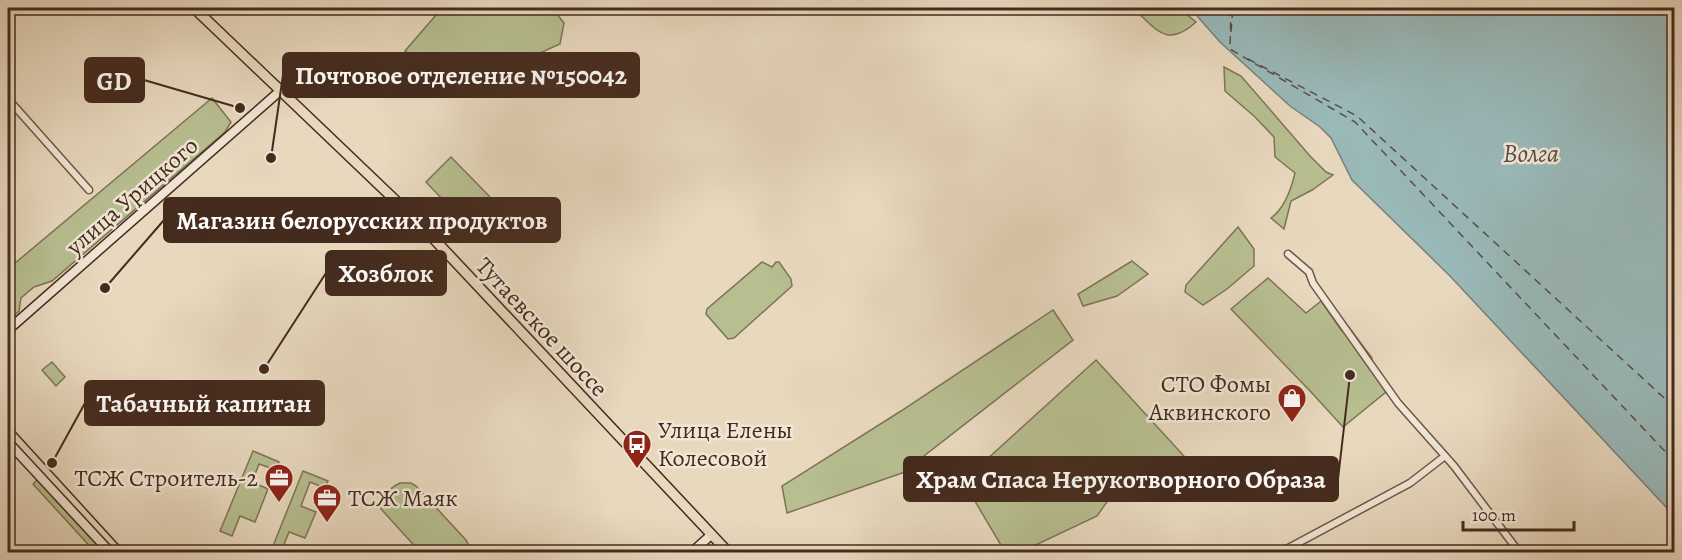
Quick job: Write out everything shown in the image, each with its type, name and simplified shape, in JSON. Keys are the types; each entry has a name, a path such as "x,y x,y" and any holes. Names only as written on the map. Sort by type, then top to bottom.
{"main road":[{"name":"Тутаевское шоссе","path":"194,8 417,221 728,552"}],"street":[{"name":"улица Урицкого","path":"8,330 281,90"},
{"path":"8,99 89,190"},
{"path":"1288,254 1309,272 1313,283 1398,403 1445,456 1518,552"},
{"path":"8,442 110,552"},
{"path":"1281,552 1410,483 1445,456"},
{"path":"692,552 711,535"}],"green space":[{"path":"442,8 552,8 564,23 560,44 457,90 405,51"},
{"path":"1133,8 1179,8 1196,22 1186,30 1169,35 1155,29"},
{"path":"1224,67 1241,76 1310,156 1326,172 1333,175 1291,201 1284,229 1271,218 1287,198 1295,173 1275,157 1274,137 1225,91"},
{"path":"212,98 231,122 225,132 52,281 34,287 21,298 19,311 8,321 8,269"},
{"path":"451,157 492,199 466,224 426,182"},
{"path":"1238,227 1254,249 1254,266 1227,289 1203,305 1185,292 1186,285"},
{"path":"1132,261 1148,274 1117,296 1083,306 1078,294"},
{"path":"762,262 772,267 779,262 791,279 792,286 734,338 728,339 706,314 707,309"},
{"path":"1268,278 1306,313 1321,301 1342,331 1348,326 1372,358 1371,367 1386,392 1343,427 1231,309"},
{"path":"1053,310 1073,340 902,473 787,513 782,486 901,411"},
{"path":"1096,360 1194,467 1138,498 1109,499 1097,516 1021,552 1005,552 963,481"},
{"path":"52,362 65,377 56,386 42,370"},
{"path":"253,451 279,462 276,470 259,464 252,482 268,489 255,522 240,516 232,536 220,531"},
{"path":"303,471 328,481 325,488 310,482 301,506 316,512 305,538 289,532 281,552 271,551"},
{"path":"38,479 105,552 95,552 33,484"},
{"path":"400,483 411,483 416,486 466,540 472,552 420,552 381,509 386,493"}],"water":[{"name":"Волга","path":"1190,8 1674,8 1674,528 1666,507 1450,276 1352,180 1331,138 1320,127 1290,106 1220,42"}],"ferry route":[{"path":"1231,8 1230,49 1355,122 1674,461"},
{"path":"1231,32 1233,8"},
{"path":"1248,59 1357,116 1674,407"}],"tram line":[{"path":"8,424 125,552"}],"place":[{"name":"GD","path":"240,108"},
{"name":"Почтовое отделение №150042","path":"271,158"},
{"name":"Магазин белорусских продуктов","path":"105,288"},
{"name":"Хозблок","path":"264,369"},
{"name":"Храм Спаса Нерукотворного Образа","path":"1350,375"},
{"name":"СТО Фомы Аквинского","path":"1292,424"},
{"name":"Табачный капитан","path":"52,463"},
{"name":"Улица Елены Колесовой","path":"637,470"},
{"name":"ТСЖ Строитель-2","path":"279,504"},
{"name":"ТСЖ Маяк","path":"327,524"}]}
